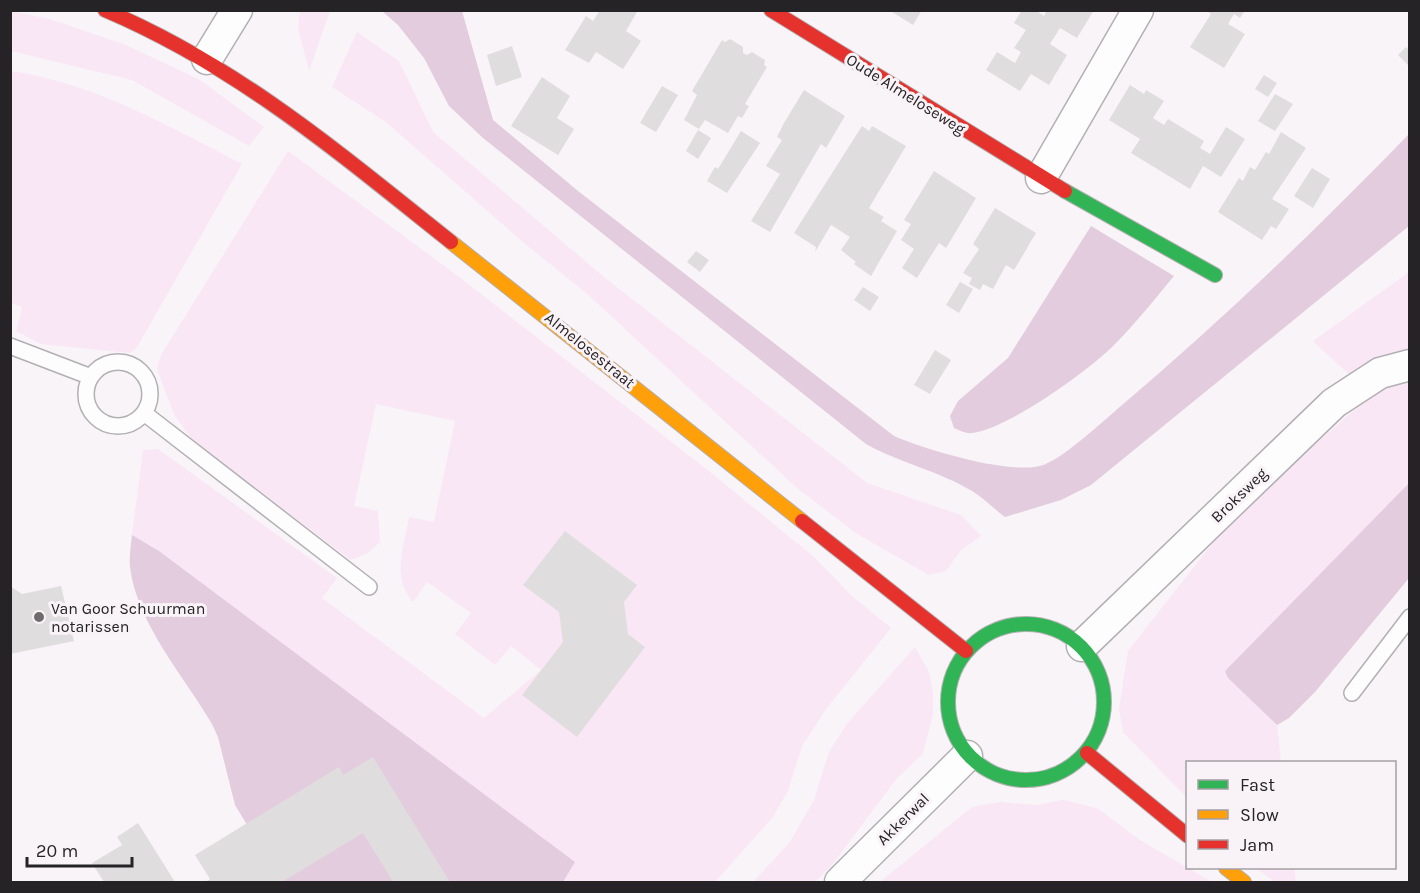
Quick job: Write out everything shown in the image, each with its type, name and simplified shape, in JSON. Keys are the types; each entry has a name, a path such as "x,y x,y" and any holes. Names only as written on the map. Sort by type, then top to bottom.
{"street":[{"name":"Almelosestraat","path":"105,10 144,26 207,59 290,114 430,222 966,651"},
{"path":"207,59 237,10"},
{"name":"Oude Almeloseweg","path":"771,10 1041,178 1215,275"},
{"path":"1041,178 1138,10"},
{"name":"Broksweg","path":"1082,646 1334,403 1380,373 1410,365"},
{"path":"1036,624 1061,631 1082,646 1099,670 1106,698 1101,727 1087,753 1067,770 1042,780 1014,781 989,772 967,756 951,726 948,715 948,692 954,670 966,651 986,635 1010,625 1036,624"},
{"path":"1087,753 1186,834"},
{"name":"Akkerwal","path":"840,882 967,756"},
{"path":"1228,869 1244,882"}],"lane":[{"path":"10,346 90,377"},
{"path":"111,362 120,362 136,368 146,378 150,391 144,413 126,426 115,427 96,418 86,398 90,377 103,365 111,362"},
{"path":"144,413 369,586"},
{"path":"1352,693 1410,617"}],"shaded area":[{"path":"10,11 50,19 126,45 200,80 264,127 249,146 132,80 11,51"},
{"path":"300,11 330,11 309,71 298,28"},
{"path":"382,11 462,11 493,120 578,191 894,436 946,454 988,464 1026,468 1040,466 1049,463 1070,449 1159,374 1232,307 1409,134 1409,226 1091,485 1061,500 1005,517 959,484 866,444 483,138 449,106 424,58 398,25"},
{"path":"357,32 399,61 433,132 604,277 867,483 961,515 981,536 960,551 946,571 929,575 857,534 796,487 585,292 524,243 387,123 332,87"},
{"path":"11,71 72,85 101,96 158,121 242,164 137,347 130,353 41,344 16,331 22,307 11,303"},
{"path":"288,151 450,270 710,472 814,557 852,596 891,628 826,709 802,746 788,791 773,817 715,882 563,882 574,862 159,551 132,535 143,450 158,449 337,578 322,598 484,718 541,670 511,646 495,665 455,634 471,613 427,582 413,602 402,582 402,551 409,517 434,522 455,421 376,404 354,506 378,511 380,542 368,553 351,560 192,440 174,414 157,369 161,355"},
{"path":"1091,226 1174,276 1113,346 1046,398 987,429 970,433 954,428 950,416 958,401 1008,358"},
{"path":"1409,272 1409,483 1225,671 1228,678 1277,725 1281,761 1186,761 1186,797 1123,732 1119,709 1128,651 1215,540 1284,472 1371,395 1313,341"},
{"path":"1409,483 1409,578 1315,692 1289,718 1277,725 1228,678 1225,671"},
{"path":"132,535 159,551 575,862 563,882 282,882 235,805 218,737 212,724 163,649 142,609 134,588 130,567"},
{"path":"915,647 929,672 933,693 933,714 923,754 897,778 831,866 815,882 753,882 790,842 814,800 829,752 846,725"},
{"path":"1063,800 1097,808 1140,840 1186,867 1186,869 1212,882 880,882 972,807 1001,802 1037,805"},
{"path":"1257,869 1294,869 1296,882 1275,882"}],"building":[{"path":"600,10 638,10 626,31 641,41 623,69 596,52 589,63 565,50 586,16 593,21"},
{"path":"889,10 922,10 913,25"},
{"path":"1022,10 1035,10 1044,16 1047,10 1094,10 1077,38 1060,28 1050,44 1067,55 1049,85 1031,74 1020,91 986,70 997,52 1015,63 1021,52 1014,48 1026,30 1014,23"},
{"path":"1206,10 1245,10 1240,18 1234,14 1228,24 1245,34 1224,68 1190,47 1211,14"},
{"path":"730,39 743,47 743,53 747,55 752,52 765,60 764,65 767,67 745,104 749,106 742,118 738,116 728,133 705,120 699,129 684,120 697,95 692,91 722,40 725,42"},
{"path":"512,46 522,77 496,86 487,55"},
{"path":"1406,47 1410,51 1410,67 1398,55"},
{"path":"1264,75 1277,83 1268,97 1255,89"},
{"path":"542,77 570,96 557,118 574,129 558,155 511,126"},
{"path":"1130,85 1144,94 1146,90 1164,101 1153,118 1164,125 1168,119 1204,141 1200,148 1210,154 1226,127 1245,139 1221,177 1203,166 1190,189 1131,153 1140,139 1109,120"},
{"path":"662,86 678,95 656,132 640,123"},
{"path":"804,90 845,116 826,148 821,144 770,232 751,221 780,174 766,166 782,140 777,137 784,123"},
{"path":"1275,94 1293,104 1275,131 1258,121"},
{"path":"862,126 869,131 872,126 906,146 869,208 884,217 881,221 897,231 871,276 854,264 856,262 841,250 850,237 831,225 815,252 816,247 794,233"},
{"path":"698,130 711,138 698,159 686,151"},
{"path":"741,131 760,143 727,193 707,181 715,167 718,169"},
{"path":"1281,132 1306,148 1272,199 1289,209 1276,229 1271,226 1262,240 1218,212 1239,178 1243,181 1250,167 1255,170 1266,152 1269,154"},
{"path":"1312,168 1330,179 1313,208 1294,196"},
{"path":"934,171 976,198 946,248 939,243 917,278 902,268 914,249 901,240 911,224 904,220"},
{"path":"995,208 1036,233 1014,270 1006,265 993,289 983,284 980,290 969,284 972,278 963,273 979,249 973,244"},
{"path":"696,251 709,260 700,272 687,262"},
{"path":"960,282 973,289 959,313 946,305"},
{"path":"863,287 879,297 870,311 854,300"},
{"path":"935,350 951,360 930,394 914,385"},
{"path":"565,531 637,585 624,602 628,634 645,647 577,737 522,695 563,642 559,612 523,585"},
{"name":"Van Goor Schuurman notarissen","path":"10,586 22,594 61,586 74,641 10,654"},
{"path":"373,757 450,882 393,882 363,833 282,882 205,882 210,879 195,855 339,767 343,775"},
{"path":"138,823 175,882 104,882 92,863 122,845 117,837"}],"traffic: fast":[{"path":"1065,191 1215,275"},
{"path":"1026,624 1041,625 1056,630 1070,637 1081,647 1091,658 1098,672 1103,687 1104,702 1103,717 1098,732 1091,746 1081,757 1070,767 1056,774 1041,779 1026,780 1011,779 996,774 982,767 971,757 961,746 954,732 949,717 948,702 949,687 954,672 961,658 971,647 982,637 996,630 1011,625 1026,624"}],"traffic: slow":[{"path":"451,242 802,521"},
{"path":"1227,869 1244,882"}],"traffic: jam":[{"path":"105,10 154,33 244,85 369,176 451,242"},
{"path":"771,10 1065,191"},
{"path":"802,521 966,651"},
{"path":"1087,753 1186,834"}],"place":[{"name":"Van Goor Schuurman notarissen","path":"39,617"}]}
